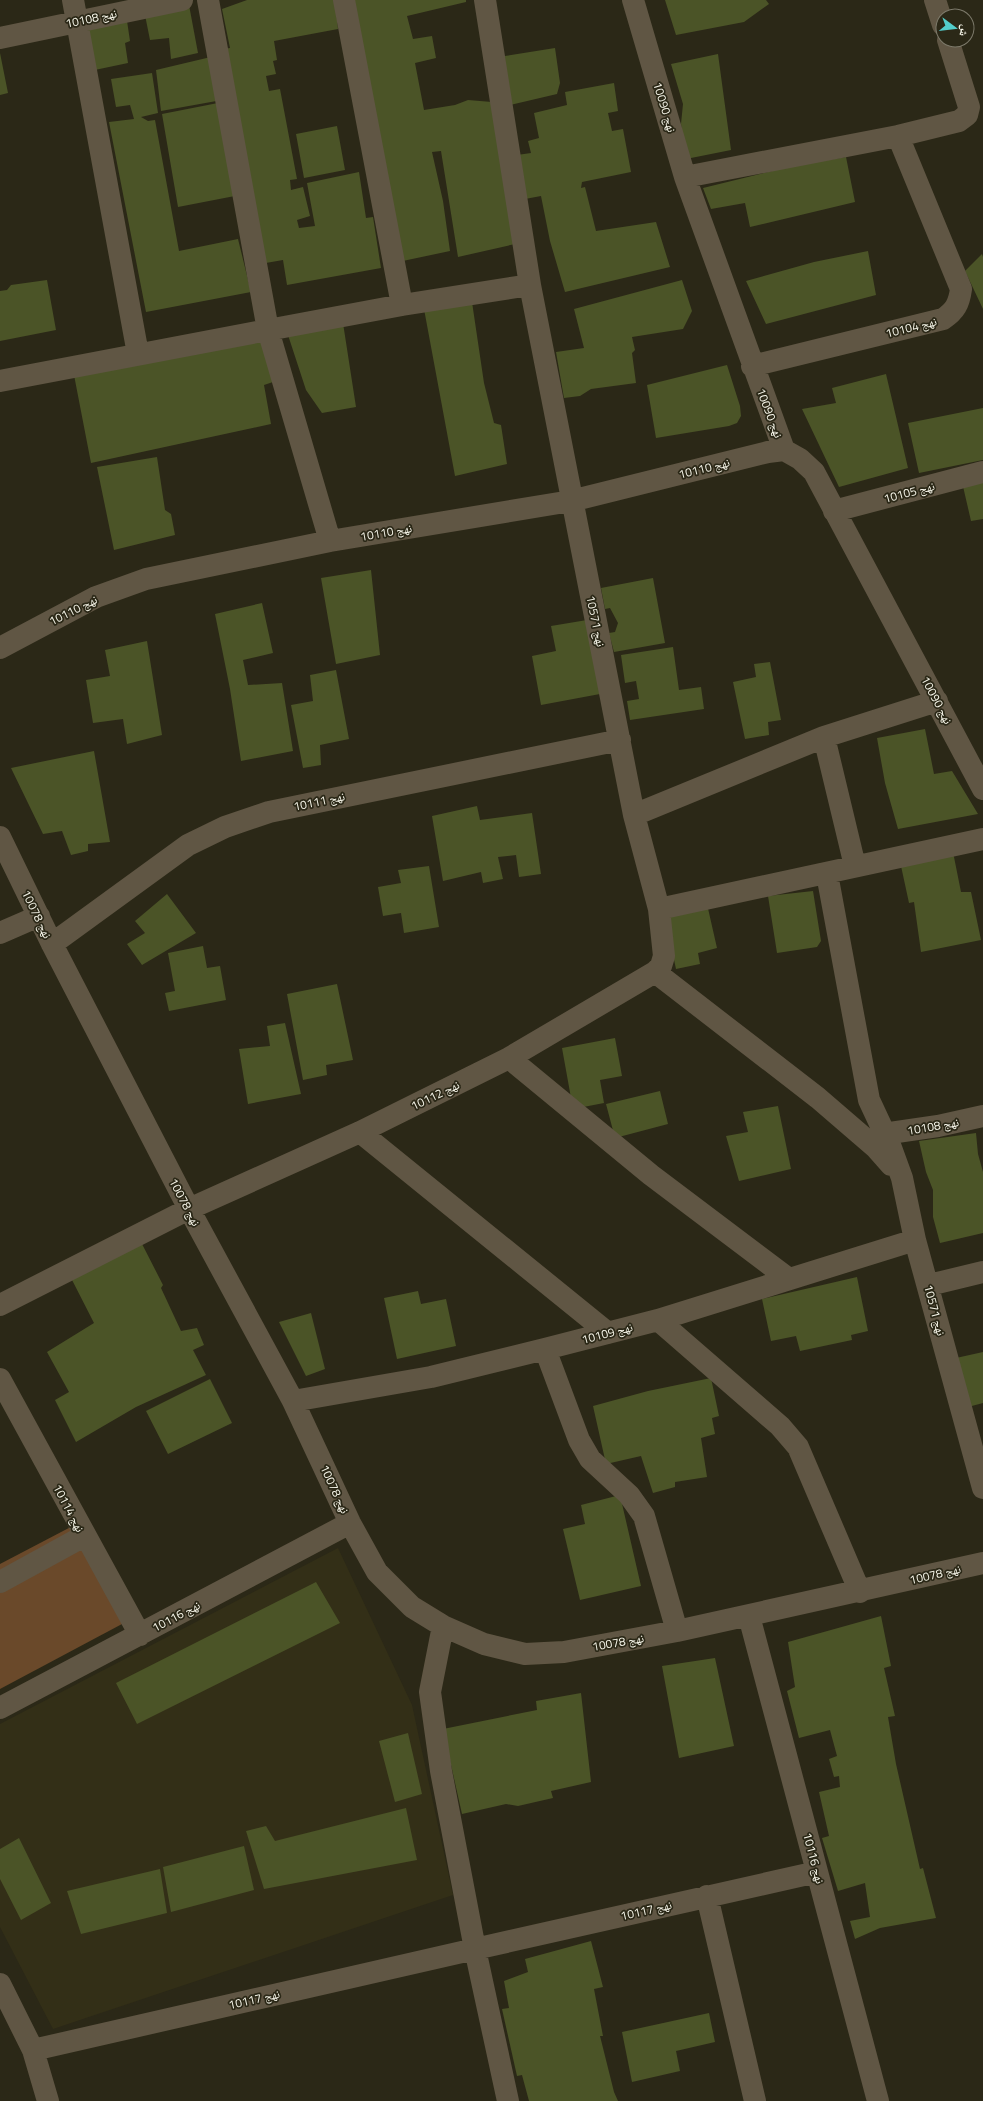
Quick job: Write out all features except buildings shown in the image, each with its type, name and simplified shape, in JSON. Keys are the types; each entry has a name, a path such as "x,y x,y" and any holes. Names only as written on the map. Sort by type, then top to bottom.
{"street":[{"name":"نهج 10108","path":"0,38 75,10 182,0"},
{"path":"208,0 268,330 330,541"},
{"path":"344,0 402,305"},
{"name":"نهج 10571","path":"485,0 530,285 571,500 634,815 659,909 660,964"},
{"name":"نهج 10090","path":"633,0 685,177 752,366 784,450 800,459 814,472 983,789"},
{"path":"75,10 138,354"},
{"path":"685,177 898,136 959,121 967,115 969,107 951,48"},
{"name":"نهج 10104","path":"752,366 943,319 952,313 959,302 961,289 898,136"},
{"path":"0,381 402,305 530,285"},
{"name":"نهج 10110","path":"0,648 96,598 146,579 330,541 571,500 768,452 784,450"},
{"name":"نهج 10105","path":"834,511 983,472"},
{"path":"634,815 824,737 937,701"},
{"path":"824,737 855,866"},
{"name":"نهج 10111","path":"52,944 188,845 225,827 269,812 620,740"},
{"name":"نهج 10078","path":"0,837 52,944 189,1209 292,1401 350,1523 377,1572 412,1606 443,1626 484,1644 526,1654 564,1652 749,1616 983,1563"},
{"path":"659,909 827,874 855,866 983,839"},
{"name":"نهج 10571","path":"827,874 869,1100 883,1134 890,1144 902,1178 915,1240 983,1488"},
{"path":"0,933 39,916"},
{"path":"660,964 876,1148 902,1178"},
{"name":"نهج 10112","path":"0,1305 189,1209 360,1132 509,1058 660,964"},
{"path":"509,1058 652,1175 789,1279"},
{"name":"نهج 10108","path":"883,1134 938,1126 983,1116"},
{"path":"360,1132 608,1333"},
{"name":"نهج 10109","path":"292,1401 431,1377 608,1333 658,1320 915,1240"},
{"path":"928,1285 983,1272"},
{"path":"658,1320 780,1426 798,1447 860,1592"},
{"path":"545,1349 579,1440 590,1459 629,1495 644,1516 677,1631"},
{"name":"نهج 10114","path":"0,1379 84,1536 140,1635"},
{"name":"نهج 10116","path":"0,1708 350,1523"},
{"path":"0,1582 84,1536"},
{"name":"نهج 10116","path":"749,1616 878,2101"},
{"path":"443,1626 430,1692 441,1771 475,1949 508,2101"},
{"name":"نهج 10117","path":"33,2050 817,1872"},
{"path":"707,1896 755,2101"},
{"path":"0,1984 33,2050 48,2101"}],"shaded area":[{"path":"86,1519 137,1616 0,1689 0,1564"},
{"path":"338,1548 412,1705 453,1895 53,2029 0,1927 0,1724"}]}
